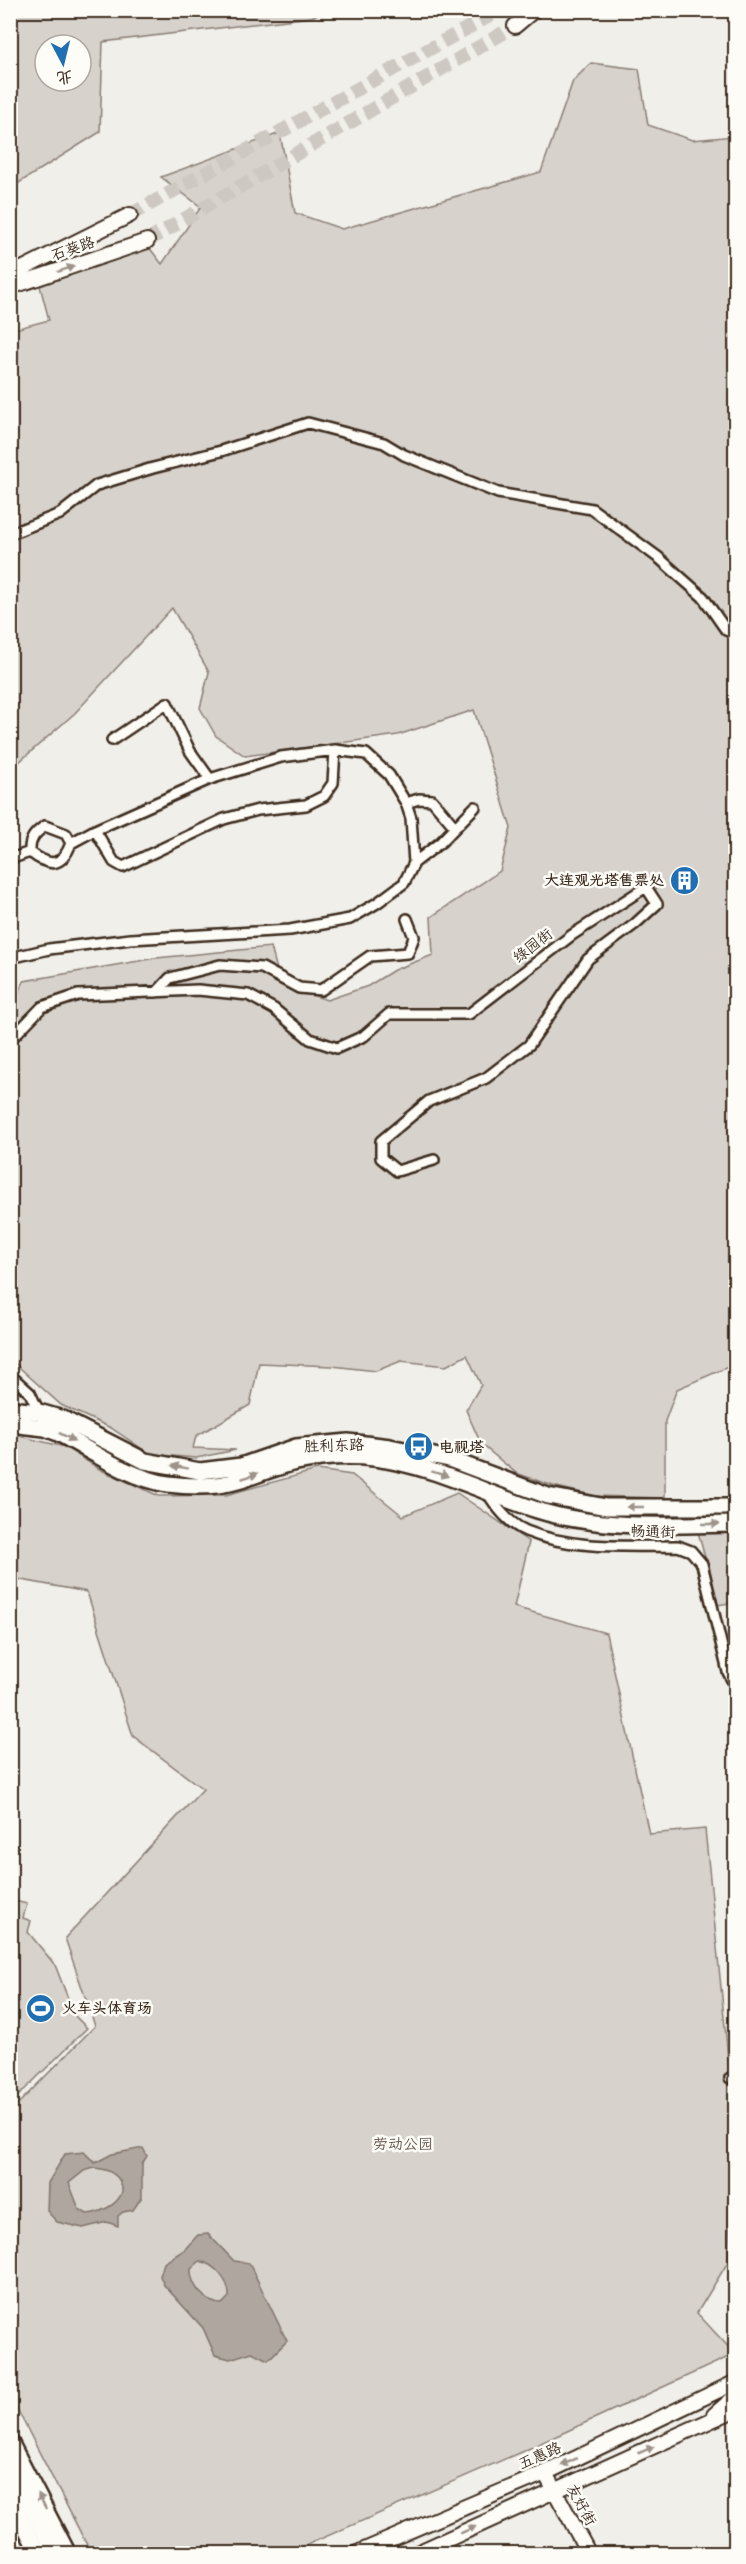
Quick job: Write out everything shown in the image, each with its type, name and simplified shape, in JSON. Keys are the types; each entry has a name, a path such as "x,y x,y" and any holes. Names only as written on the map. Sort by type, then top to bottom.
{"main road":[{"path":"515,26 534,10"},
{"path":"10,274 130,216"},
{"name":"石葵路","path":"10,287 147,241"},
{"name":"胜利东路","path":"10,1409 39,1412 63,1419 146,1461 200,1471 241,1466 296,1447 348,1442 390,1447 450,1459 548,1496 606,1507 735,1507"},
{"path":"10,1424 45,1428 58,1432 141,1477 168,1484 204,1485 238,1480 296,1462 336,1457 371,1457 441,1474 538,1510 592,1522 735,1524"},
{"name":"五惠路","path":"355,2553 544,2473 735,2382"},
{"path":"706,2423 735,2396"},
{"path":"415,2553 735,2409"},
{"path":"10,2442 68,2553"},
{"path":"10,2467 55,2553"},
{"name":"友好街","path":"544,2473 589,2553"},
{"path":"373,2553 520,2491 554,2491"},
{"path":"13,2507 39,2553"}],"street":[{"path":"10,534 60,514 97,485 221,451 308,423 384,443 404,455 498,493 592,508 659,558 703,597 726,630 735,634"},
{"path":"112,740 167,703 190,751 210,779"},
{"path":"95,830 114,862 123,867 224,819 258,810 306,805 324,796 333,783 335,750"},
{"path":"71,843 66,834 45,826 29,843 30,852 44,863 58,862 67,855 71,843 210,779 281,757 335,750 366,754 388,775 406,803 411,818 414,863"},
{"path":"406,803 419,799 432,800 454,826"},
{"path":"10,958 50,949 130,939 290,930 350,919 404,883 414,863 441,842 454,826 475,807"},
{"path":"10,859 30,852"},
{"name":"绿园街","path":"10,1040 42,1007 78,995 198,990 248,995 274,1009 310,1039 337,1048 364,1036 388,1014 469,1014 572,934 646,887 657,904 635,924 588,959 529,1045 486,1078 429,1101 381,1141 381,1158 397,1171 434,1160"},
{"path":"157,992 170,978 220,965 262,968 300,988 321,990 370,956 408,953 414,937 407,919"},
{"path":"10,1375 30,1393 39,1412"},
{"name":"畅通街","path":"487,1491 499,1510 524,1530 583,1545 678,1546 691,1551 702,1564 728,1672 735,1688"}],"green space":[{"path":"11,10 323,10 312,17 103,42 100,132 11,188"},
{"path":"591,63 639,69 648,125 692,140 735,136 735,1364 677,1389 665,1421 665,1498 595,1496 553,1486 516,1473 481,1444 466,1410 481,1385 467,1355 446,1366 401,1361 376,1371 332,1366 259,1363 250,1405 196,1436 193,1448 236,1450 196,1458 150,1454 111,1428 61,1405 11,1360 11,1017 13,1004 24,981 156,958 271,947 281,985 327,1000 368,986 394,970 433,955 431,917 500,871 511,828 474,710 398,735 245,756 216,736 200,708 209,672 172,608 75,713 11,769 11,330 49,320 40,286 148,246 162,264 201,207 161,177 280,133 295,213 342,229 541,172 573,81"},
{"name":"劳动公园","path":"10,1436 65,1447 101,1470 159,1496 226,1495 317,1470 352,1475 403,1516 457,1493 529,1542 514,1607 606,1633 649,1834 705,1829 734,2116 728,2262 697,2313 735,2354 528,2449 288,2553 91,2553 11,2397 11,2111 95,2026 65,1938 203,1789 133,1736 87,1592 11,1578"},
{"path":"698,1532 735,1532 735,1602 718,1605"},
{"name":"火车头体育场","path":"11,1900 27,1904 23,1918 31,1921 28,1932 55,1965 75,2016 87,2028 11,2103"}],"shaded area":[{"path":"143,2148 147,2156 142,2164 142,2197 133,2210 123,2212 118,2216 118,2226 107,2222 83,2228 57,2222 47,2211 48,2183 65,2154 84,2152 95,2163 112,2154","holes":["100,2169 118,2178 122,2192 117,2201 108,2208 87,2214 79,2209 69,2183 84,2171"]},
{"path":"208,2234 234,2261 249,2263 287,2341 268,2360 252,2352 230,2359 215,2355 203,2328 164,2285 160,2276 164,2263 184,2250 198,2235","holes":["200,2261 216,2269 227,2285 229,2297 222,2304 210,2301 193,2281 191,2269"]}],"tunnel":[{"path":"130,215 500,10"},
{"path":"147,241 515,26"}],"place":[{"name":"大连观光塔售票处","path":"685,880"},
{"name":"电视塔","path":"418,1447"},
{"name":"火车头体育场","path":"41,2008"}]}
